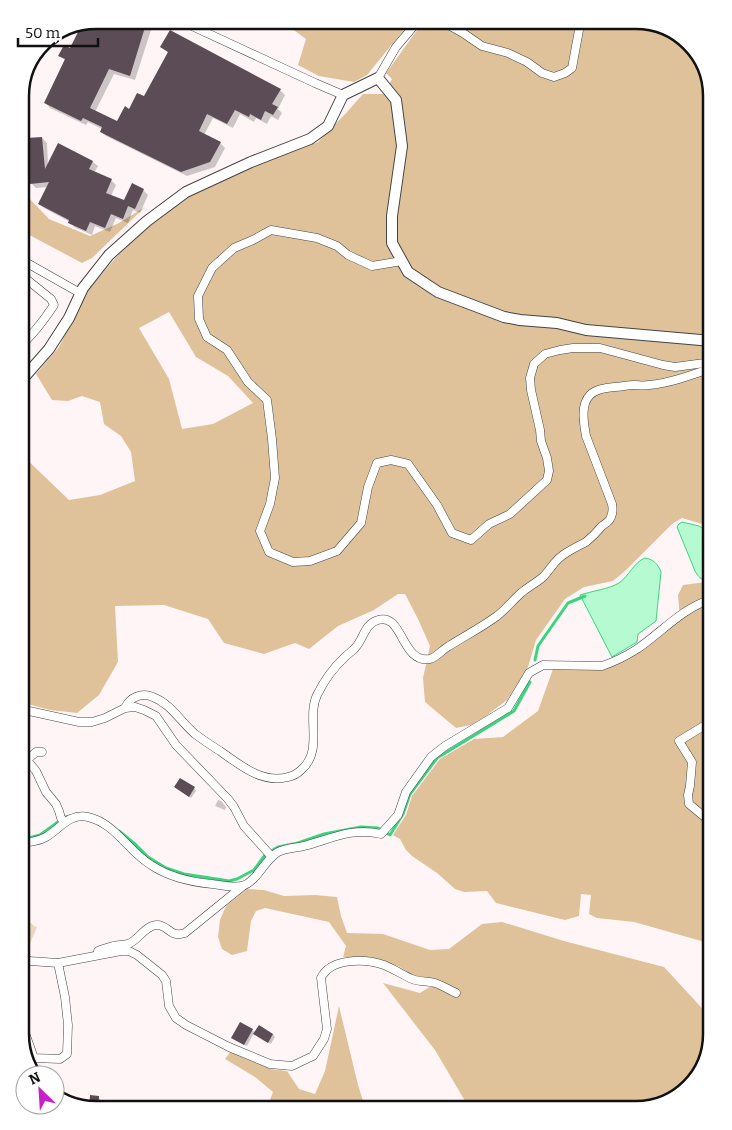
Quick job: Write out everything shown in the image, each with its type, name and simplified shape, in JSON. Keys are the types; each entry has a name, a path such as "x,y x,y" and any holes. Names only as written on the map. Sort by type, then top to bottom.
{"street":[{"path":"198,29 343,95"},
{"path":"29,372 49,349 69,318 82,288 109,256 147,220 186,192 251,162 310,139 328,126 343,95 378,78 396,48 412,29"},
{"path":"457,29 482,46 508,53 527,62 542,73 554,77 572,68 579,29"},
{"path":"378,78 396,100 402,146 392,216 392,243 408,272 438,292 504,317 557,323 586,330 703,340"},
{"path":"402,261 372,266 348,255 337,246 318,238 272,230 234,248 212,268 198,296 199,319 207,337 227,350 248,382 267,400 275,478 270,504 260,531 268,552 293,562 310,561 337,551 361,523 368,487 377,464 392,460 408,464 437,505 452,534 471,540 489,524 510,514 547,480 549,471 547,458 541,442 530,378 534,364 546,354 573,348 600,348 663,366 703,363"},
{"path":"29,264 80,293"},
{"path":"29,281 51,299 54,304 44,321 29,338"},
{"path":"125,708 134,697 152,696 177,714 195,734 249,770 269,778 289,777 296,774 311,757 314,744 314,704 317,696 335,668 356,647 372,622 383,619 393,623 413,654 424,659 431,659 443,649 503,611 516,597 544,576 557,559 586,541 611,518 612,504 584,427 584,408 586,400 590,395 596,390 666,382 703,371"},
{"path":"99,956 98,951 112,946 130,944 147,928 155,924 160,925 171,933 178,935 185,933 255,877 269,854 353,832 381,834 398,815 406,792 431,757 445,746 508,708 529,673 543,665 602,666 611,663 637,649 690,608 703,603"},
{"path":"29,711 79,722 92,722 125,708 136,707 156,716 176,745 234,806 244,826 269,854"},
{"path":"703,726 679,741 692,762 688,795 689,804 703,815"},
{"path":"29,758 36,752 42,752"},
{"path":"29,762 36,771 46,792 56,804 63,820"},
{"path":"29,841 45,838 63,820 77,816 90,817 107,826 150,865 173,877 199,883 243,886"},
{"path":"29,960 58,963 129,951 162,975 166,981 169,1006 176,1018 229,1047 270,1064 292,1066 313,1056 324,1039 327,1029 321,978 324,972 334,965 345,962 372,963 385,966 414,980 436,983 456,993"},
{"path":"30,1047 34,1058 60,1059 67,1054 68,1025 66,997 58,963"}],"shaded area":[{"path":"292,29 405,29 367,75 354,82 319,76 298,65 306,39"},
{"path":"418,29 649,30 670,38 694,62 703,87 703,524 682,518 672,524 613,581 584,587 565,599 536,640 528,667 507,700 471,725 456,728 425,702 423,678 430,646 405,594 398,594 374,610 338,626 309,649 295,643 264,654 224,643 208,619 164,605 115,606 118,662 99,695 77,713 50,710 29,704 29,462 69,500 100,495 135,481 131,452 121,436 104,424 100,402 82,396 68,401 52,400 36,374 59,347 85,294 118,255 150,225 185,198 248,169 318,142 363,94 384,94 392,79 386,73","holes":["169,312 196,357 228,376 253,403 213,424 182,429 169,379 139,328"]},
{"path":"29,198 49,219 90,236 119,223 145,207 92,258 82,263 29,235"},
{"path":"682,522 703,528 703,580 695,571 677,527"},
{"path":"645,558 655,562 661,572 656,621 638,634 637,642 612,657 580,595 619,583"},
{"path":"703,582 703,941 634,922 597,918 589,914 591,895 581,894 579,916 565,920 496,903 487,891 464,892 455,889 406,850 400,839 393,835 406,815 412,796 440,759 474,739 503,737 538,711 553,669 602,670 640,651 680,619 678,595 683,585"},
{"path":"247,889 264,890 284,896 315,895 337,897 347,933 383,934 430,950 449,949 482,924 502,922 564,941 664,967 703,1009 703,1043 701,1051 694,1068 677,1087 662,1096 645,1101 465,1101 435,1050 383,983 420,993 431,986 398,966 373,958 343,957 346,946 329,922 265,908 256,911 251,921 247,951 232,955 222,949 218,937 220,920 226,906"},
{"path":"29,921 37,927 29,946"},
{"path":"339,1006 363,1101 270,1101 273,1092 255,1077 225,1059 231,1051 270,1069 287,1071 299,1089 315,1094 325,1071"}],"building":[{"path":"144,29 130,76 109,69 90,108 117,121 125,106 129,109 137,93 144,96 168,52 160,47 170,30 281,89 272,104 278,107 273,115 265,111 261,120 250,114 249,117 235,110 227,124 207,114 199,131 221,142 210,162 181,172 100,132 102,127 83,118 81,121 44,103 65,59 58,56 64,45 70,48 78,31 83,30"},
{"path":"42,137 45,169 58,143 93,161 89,169 112,179 106,193 124,200 132,183 144,189 135,209 128,206 123,219 111,214 105,228 90,222 86,231 68,223 69,220 38,204 49,182 30,184 29,138"},
{"path":"180,778 195,787 189,797 174,787"},
{"path":"240,1022 253,1029 244,1045 231,1038"},
{"path":"259,1025 273,1034 268,1043 253,1034"},
{"path":"90,1095 99,1096 99,1101 90,1101"}],"waterway":[{"path":"535,660 538,646 568,603 585,596"},
{"path":"119,831 148,857 166,868 184,874 229,881 254,870 265,855 278,847 298,843 324,834 361,827 378,828 390,835 403,814 410,794 437,758 514,711 530,682"},
{"path":"29,838 40,835 65,817 70,816"}]}
